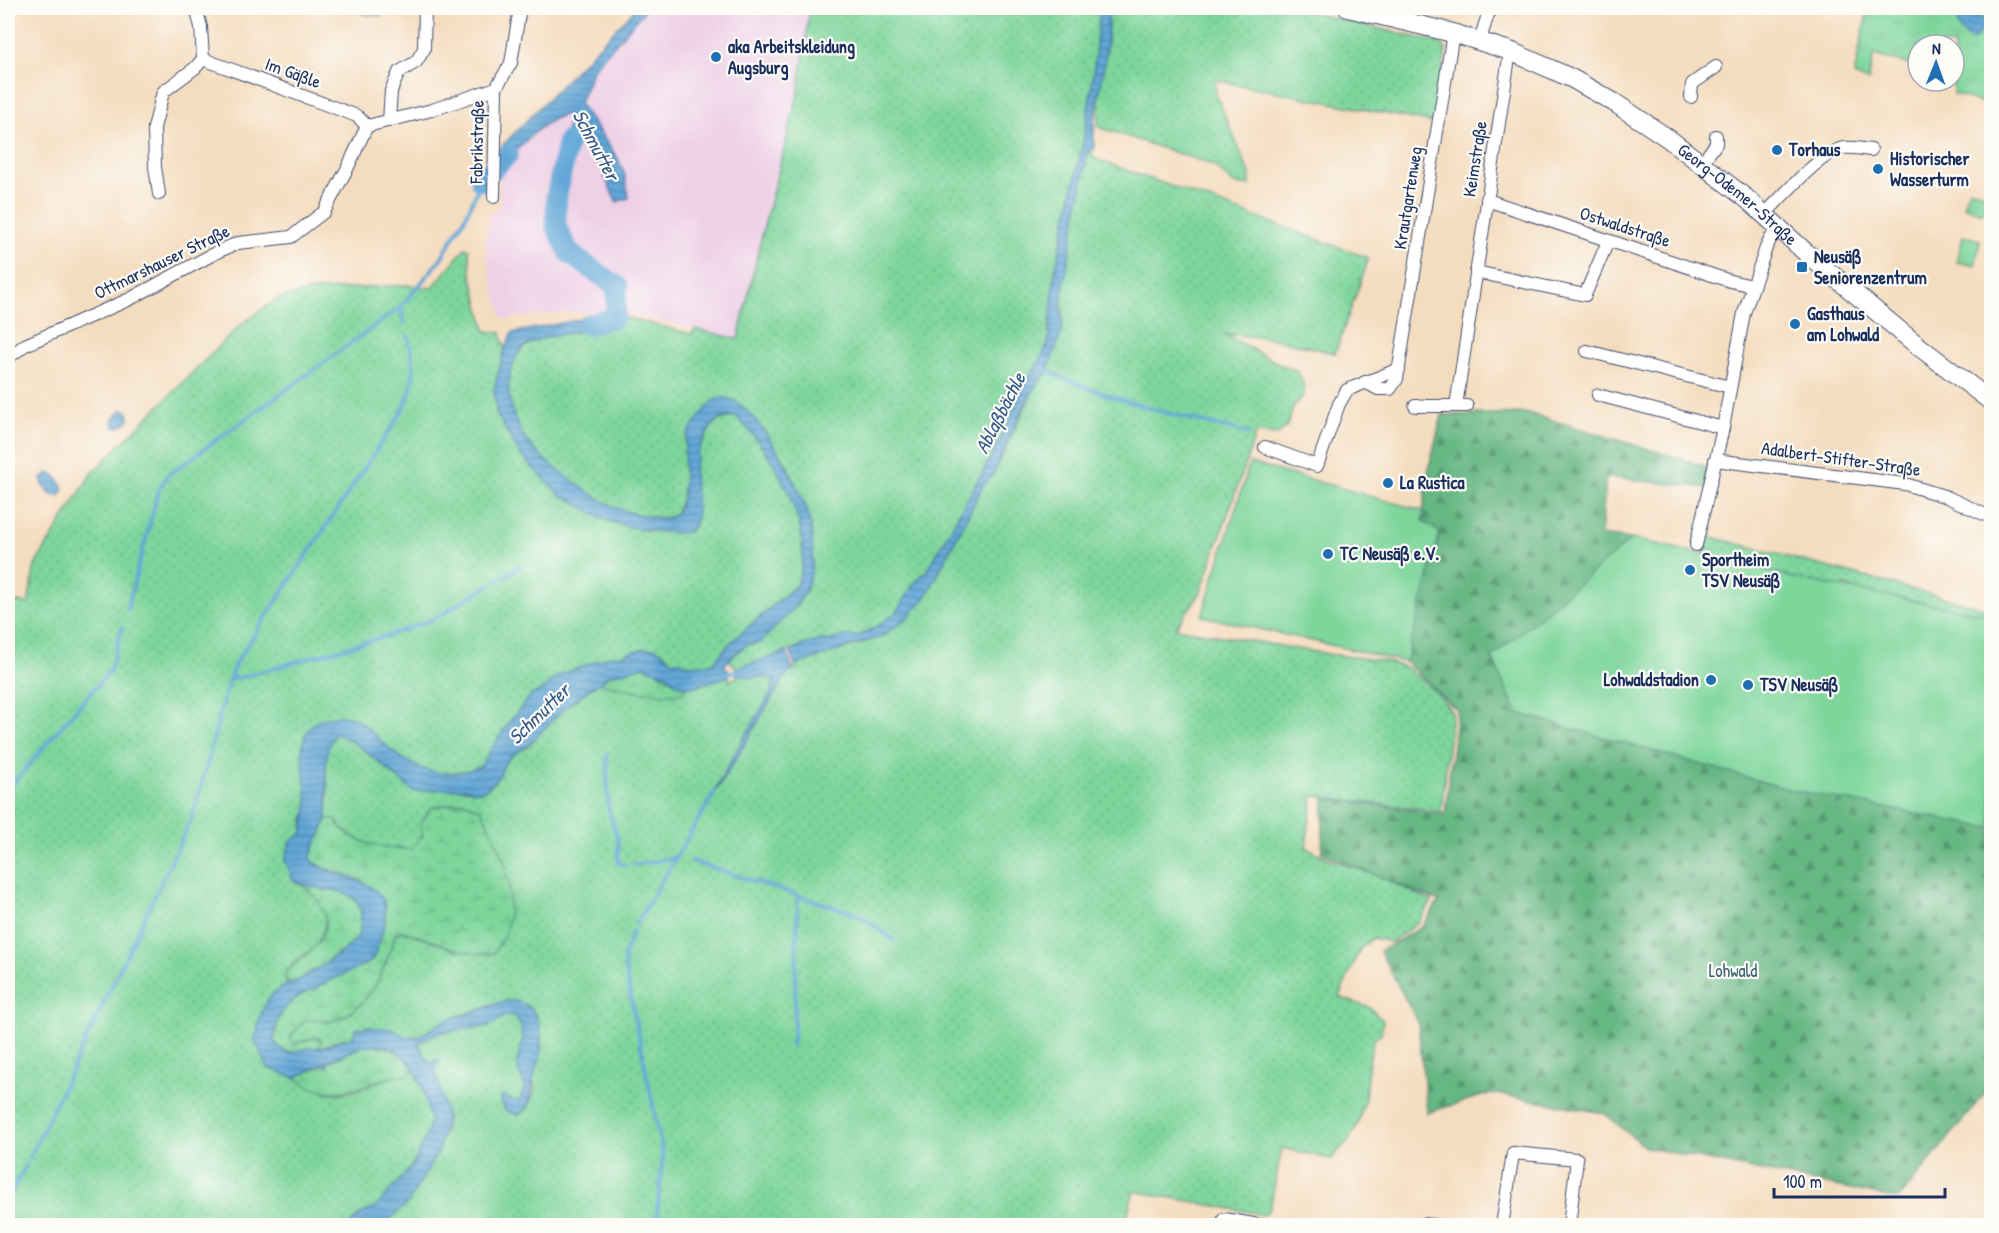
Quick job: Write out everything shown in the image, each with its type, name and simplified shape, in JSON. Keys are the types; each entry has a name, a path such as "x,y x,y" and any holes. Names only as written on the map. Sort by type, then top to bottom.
{"street":[{"path":"159,194 155,167 154,128 163,92 195,68 203,59 201,27 196,8"},
{"path":"389,121 391,91 399,72 416,62 424,49 425,8"},
{"path":"367,126 432,110 495,88 511,63 520,8"},
{"name":"Georg-Odemer-Straße","path":"1348,8 1480,40 1561,74 1606,98 1651,126 1747,199 1779,230 1917,345 1992,402"},
{"path":"1480,40 1490,8"},
{"name":"Krautgartenweg","path":"1265,447 1317,466 1347,390 1399,369 1453,33"},
{"name":"Keimstraße","path":"1415,406 1461,406 1476,272 1510,51"},
{"name":"Im Gäßle","path":"203,59 357,116 367,126"},
{"path":"1691,97 1692,84 1716,67"},
{"name":"Fabrikstraße","path":"494,197 495,88"},
{"name":"Ottmarshauser Straße","path":"8,358 25,345 130,299 219,251 238,243 291,237 324,212 367,126"},
{"path":"1701,165 1714,148 1716,136"},
{"path":"1764,215 1830,154 1842,148 1871,150"},
{"name":"Ostwaldstraße","path":"1487,200 1730,281 1753,286"},
{"path":"1696,545 1723,428 1737,342 1766,248 1771,238 1779,230"},
{"path":"1476,272 1585,295 1608,241"},
{"path":"1587,351 1730,387"},
{"path":"1598,395 1723,428"},
{"name":"Adalbert-Stifter-Straße","path":"1715,460 1905,484 1947,497 1992,518"},
{"path":"1502,1226 1513,1153 1577,1160 1569,1226"},
{"path":"1223,1226 1224,1220 1265,1226"},
{"path":"1423,1224 1441,1226"}],"shaded area":[{"path":"646,8 810,8 799,90 738,339 624,313 574,312 503,319 489,271 486,244 490,212 500,207 500,167 556,117 567,114 568,121 561,167 567,167 575,116 591,145 616,202 624,172 613,149 579,104 594,68"}],"green space":[{"path":"362,8 383,8 381,16 362,14"},
{"path":"810,8 1100,8 1083,143 1055,272 1048,344 1038,364 1025,382 990,459 929,568 913,585 898,611 875,628 858,636 843,636 830,641 822,640 736,668 729,660 746,645 759,643 797,606 807,588 810,574 812,533 807,510 786,463 751,415 715,400 687,436 684,483 675,515 665,518 648,516 626,512 594,497 542,457 524,437 517,425 510,402 508,381 511,366 517,355 536,341 561,334 611,326 618,322 619,316 692,334 695,329 738,339 799,90"},
{"path":"1109,8 1291,8 1441,43 1446,50 1434,123 1215,80 1216,94 1250,175 1250,186 1234,184 1213,165 1098,127 1099,95 1107,45"},
{"path":"1868,8 1991,8 1991,105 1953,94 1966,93 1966,33 1906,33 1906,64 1874,55 1868,81 1854,76"},
{"path":"1088,151 1092,151 1093,158 1369,258 1335,353 1270,338 1224,334 1279,364 1297,371 1303,383 1304,396 1294,405 1287,426 1278,435 1256,433 1200,594 1175,628 1328,654 1385,661 1409,669 1441,697 1452,713 1441,811 1313,796 1306,847 1326,858 1376,875 1432,901 1418,923 1391,942 1373,938 1360,949 1339,997 1370,1008 1383,1020 1381,1034 1373,1040 1365,1098 1357,1126 1349,1140 1331,1159 1282,1148 1270,1208 1265,1215 1134,1191 1124,1226 383,1225 408,1203 438,1152 447,1117 435,1069 436,1064 440,1061 430,1064 417,1044 435,1034 490,1025 504,1016 515,1016 521,1027 523,1039 517,1062 525,1086 520,1101 501,1101 505,1110 519,1115 528,1108 534,1091 533,1079 541,1049 537,1016 532,1009 525,1005 499,1003 446,1020 421,1035 410,1038 395,1031 366,1026 356,1029 353,1038 344,1038 319,1048 320,1039 313,1038 294,1044 290,1037 305,1020 332,1021 357,1007 366,998 381,974 395,935 401,931 437,942 456,951 463,802 431,808 423,835 413,849 391,848 359,840 342,828 335,819 327,819 328,790 325,760 327,746 336,734 353,742 413,791 451,788 480,791 490,786 510,757 529,746 557,714 602,682 628,689 684,693 685,687 697,686 729,676 730,681 737,675 744,674 745,677 775,679 770,695 736,751 718,788 784,678 796,669 795,665 883,636 926,597 985,482 992,476 1062,331 1062,294"},
{"path":"1969,189 1988,195 1982,213 1963,206"},
{"path":"1963,236 1980,240 1975,266 1957,262"},
{"path":"465,248 469,249 471,274 486,331 501,333 505,349 494,389 497,415 520,454 533,468 568,498 606,520 646,530 689,532 695,526 694,472 700,446 715,421 736,416 765,451 778,472 797,516 802,539 802,562 797,584 728,645 713,664 687,665 681,661 673,661 656,648 641,649 610,656 560,675 546,688 531,695 505,728 481,767 452,773 428,771 405,760 349,716 302,747 308,805 303,833 295,838 294,881 313,894 320,902 324,910 324,928 313,948 294,963 285,980 289,983 273,993 257,1025 268,1068 323,1091 343,1093 353,1091 390,1078 410,1075 413,1067 428,1106 430,1119 428,1130 418,1155 402,1179 376,1208 359,1215 350,1225 8,1225 8,600 28,604 35,565 91,474 240,325 277,299 311,291 408,285 432,288"},
{"name":"Lohwald","path":"1528,413 1709,467 1708,488 1606,477 1601,535 1632,539 1492,657 1517,713 1792,790 1991,828 1991,1089 1989,1088 1899,1199 1645,1147 1604,1113 1491,1093 1427,1113 1418,1023 1380,951 1422,927 1439,901 1322,853 1324,798 1445,814 1457,710 1406,662 1440,532 1422,521 1429,467 1442,415"},
{"name":"TC Neusäß e.V.","path":"1250,463 1424,511 1422,521 1440,532 1406,662 1202,616"},
{"path":"1708,536 1991,610 1991,612 1980,627 1872,605 1849,586 1805,594 1704,555"},
{"name":"TSV Neusäß","path":"1632,539 1739,562 1794,578 1988,615 1992,619 1991,828 1792,790 1517,713 1492,657"},
{"path":"644,666 656,670 685,687 684,693 654,693 602,682 607,676"},
{"path":"463,802 481,809 503,857 509,884 509,914 505,935 493,954 468,952 400,931 395,935 374,987 357,1007 332,1021 305,1020 290,1037 294,1044 313,1038 321,1039 319,1048 295,1052 285,1051 274,1041 278,1020 289,1002 315,986 369,963 374,957 384,926 362,880 324,868 311,860 311,853 327,819 335,819 350,835 369,844 412,849 423,835 420,824 431,808"},
{"path":"301,884 344,892 353,897 361,909 361,923 358,937 352,945 327,961 322,967 289,983 284,975 311,950 324,931 326,923 322,906"},
{"path":"375,1045 392,1049 405,1058 413,1067 410,1075 386,1078 339,1092 315,1089 295,1078 363,1046"}],"water":[{"path":"636,8 647,8 594,68 579,103 617,157 624,172 629,198 616,202 576,117 567,168 561,167 567,114 539,129 500,167 500,148"},
{"path":"1100,8 1109,8 1105,62 1094,122 1095,149 1088,151 1062,294 1062,331 1046,375 1032,391 992,476 985,482 926,597 907,618 883,636 795,665 790,651 822,640 830,641 843,636 858,636 875,628 898,611 913,585 929,568 990,459 1025,382 1038,364 1048,344 1055,272 1083,143"},
{"path":"1955,8 1984,8 1979,18 1986,20 1986,24 1972,40 1966,36 1966,33 1960,31"},
{"path":"602,315 619,316 618,322 610,327 532,342 517,355 510,374 509,397 516,421 531,446 546,461 574,482 612,506 640,516 670,518 677,512 681,503 687,436 695,422 715,400 727,398 741,406 756,420 783,460 803,499 812,539 810,578 797,605 765,638 759,643 744,647 726,663 724,666 728,669 729,676 697,686 685,687 674,682 667,675 644,666 607,676 564,709 526,747 512,755 495,781 485,790 473,791 466,788 413,791 353,742 336,734 331,741 326,761 326,822 313,849 311,860 322,868 362,882 374,889 382,898 386,911 383,929 376,951 369,963 318,986 315,991 309,990 288,1005 277,1023 274,1041 282,1050 289,1052 321,1048 353,1038 355,1029 359,1028 387,1028 403,1036 416,1036 444,1021 509,1001 530,1008 538,1022 541,1040 540,1057 530,1098 527,1106 519,1115 505,1110 501,1101 501,1096 504,1095 507,1099 520,1101 525,1086 517,1062 523,1039 521,1027 515,1016 504,1016 490,1025 435,1034 418,1044 430,1064 440,1059 435,1069 447,1117 438,1152 408,1203 383,1225 350,1225 359,1215 376,1207 413,1165 428,1131 430,1119 422,1086 413,1067 392,1047 363,1046 327,1061 328,1067 324,1063 295,1078 268,1068 254,1039 258,1032 262,1012 273,994 310,974 339,954 354,942 360,930 360,909 355,899 340,892 328,889 326,891 294,881 285,861 290,842 303,833 307,805 302,750 309,728 318,721 334,716 348,716 363,724 392,751 415,766 439,773 452,773 480,767 505,728 531,695 546,688 560,675 610,656 641,649 656,648 673,661 681,661 687,665 713,664 728,645 797,585 802,563 802,540 789,494 765,451 736,416 726,417 715,423 701,444 694,474 697,512 689,532 643,529 618,524 598,516 561,496 520,454 497,415 494,389 512,333"},
{"path":"121,410 126,410 129,420 120,427 114,428 113,420"},
{"path":"49,473 56,477 64,489 60,496 50,493 43,485 41,478"},
{"path":"787,652 793,669 784,678 713,794 770,695 775,681 766,677 737,675 736,668"}],"waterway":[{"path":"568,141 556,198 556,226 570,254 618,287"},
{"path":"481,181 508,154"},
{"path":"127,609 159,489 168,475 401,307 440,260 466,216 481,181"},
{"name":"Schmutter","path":"588,325 615,317 617,290"},
{"path":"401,307 404,323"},
{"path":"29,1159 191,820 235,664 406,403 413,376 408,336"},
{"path":"1043,369 1092,390 1248,433"},
{"path":"230,677 239,678 390,635 434,619 521,566"},
{"path":"8,789 110,670 122,628"},
{"name":"Ablaßbächle","path":"724,673 740,671"},
{"path":"607,755 608,807 618,840 618,863 624,865"},
{"path":"636,924 715,792"},
{"path":"633,865 674,858"},
{"path":"691,861 852,913 894,940"},
{"path":"792,1046 798,896"},
{"path":"633,931 624,955 625,968 663,1155 656,1226"},
{"path":"8,1199 26,1165"}],"place":[{"name":"aka Arbeitskleidung Augsburg","path":"716,57"},
{"name":"Torhaus","path":"1777,150"},
{"name":"Historischer Wasserturm","path":"1878,169"},
{"name":"Neusäß Seniorenzentrum","path":"1802,267"},
{"name":"Gasthaus am Lohwald","path":"1795,324"},
{"name":"La Rustica","path":"1388,483"},
{"name":"TC Neusäß e.V.","path":"1328,554"},
{"name":"Sportheim TSV Neusäß","path":"1690,570"},
{"name":"Lohwaldstadion","path":"1711,680"},
{"name":"TSV Neusäß","path":"1748,685"}]}
